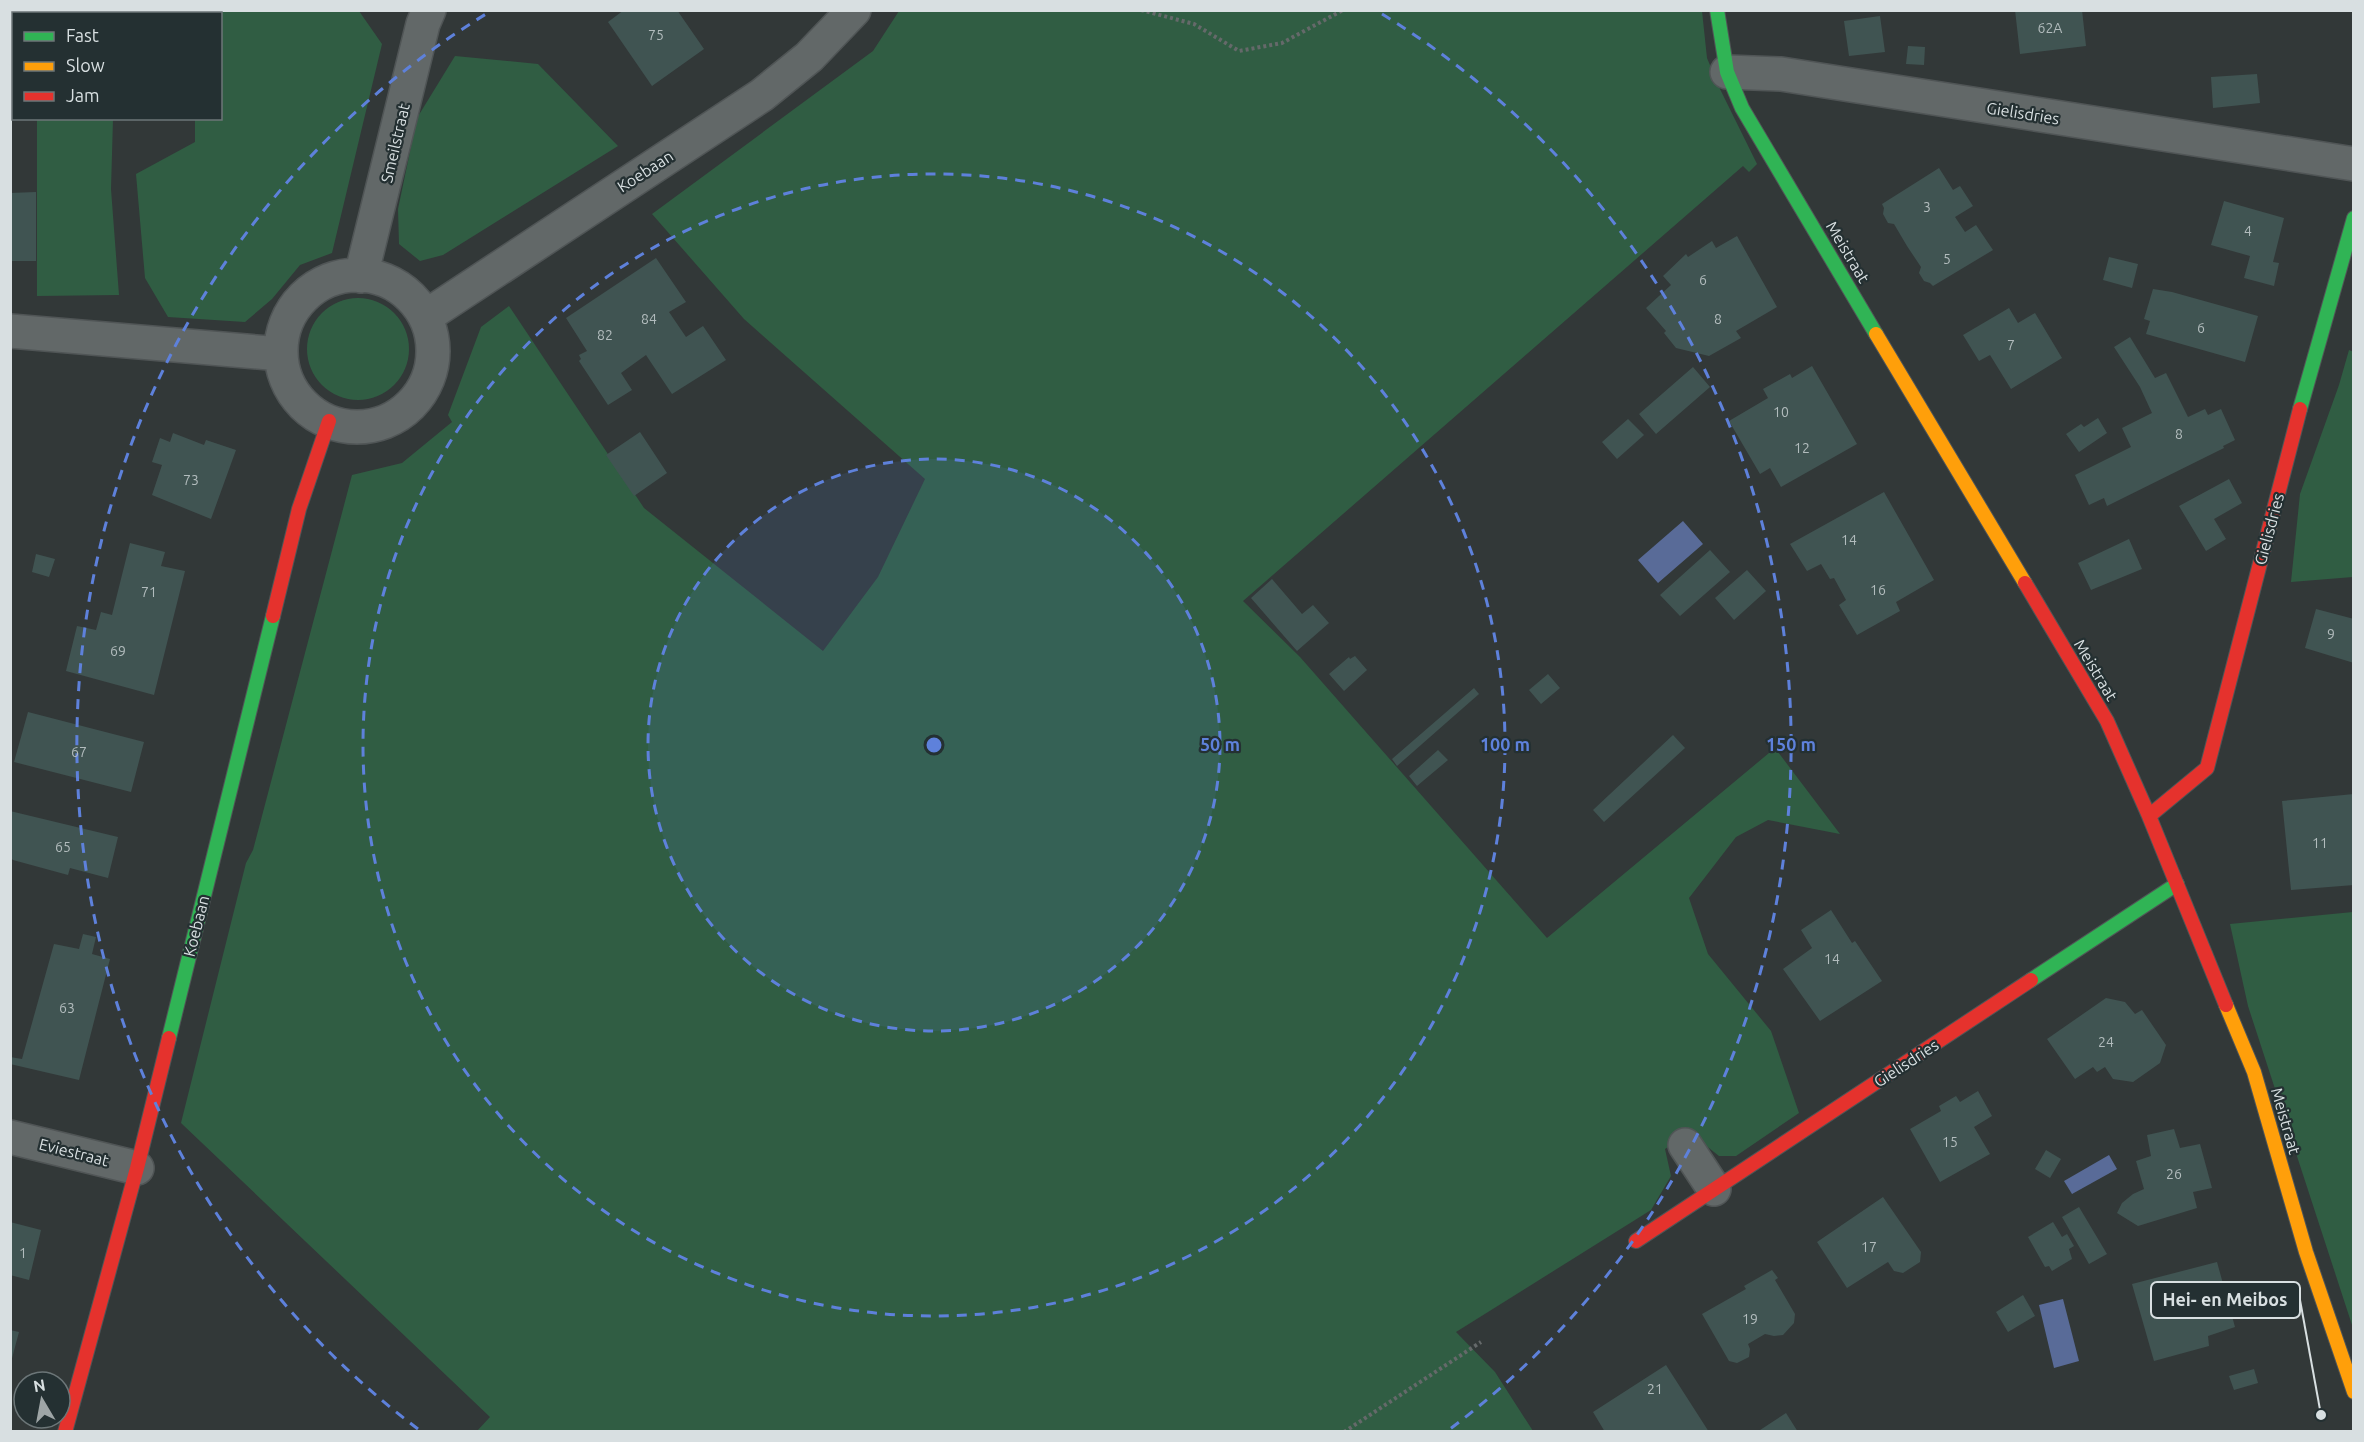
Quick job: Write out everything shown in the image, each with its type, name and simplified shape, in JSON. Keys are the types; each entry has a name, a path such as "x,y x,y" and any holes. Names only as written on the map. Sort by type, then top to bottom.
{"street":[{"name":"Smeilstraat","path":"361,276 423,24 429,10"},
{"name":"Koebaan","path":"425,317 762,95 809,57 854,10"},
{"name":"Meistraat","path":"1717,10 1727,72 1742,108 2107,721 2149,816 2254,1072 2306,1252 2354,1392"},
{"name":"Gielisdries","path":"1727,72 1780,74 2354,164"},
{"name":"Gielisdries","path":"2149,816 2207,768 2294,430 2354,218"},
{"path":"344,277 376,278 406,293 425,317 433,348 432,364 427,380 415,400 400,414 378,424 361,427 343,426 317,416 296,396 283,370 281,354 285,327 300,301 311,291 326,283 344,277"},
{"path":"10,331 281,354"},
{"name":"Koebaan","path":"65,1431 137,1168 299,508 329,421"},
{"name":"Gielisdries","path":"1636,1242 2177,884"},
{"name":"Eviestraat","path":"10,1137 137,1168"},
{"path":"1685,1145 1714,1189"}],"path":[{"path":"1141,10 1194,24 1239,51 1282,43 1343,10"},
{"path":"1344,1431 1481,1342"}],"green space":[{"path":"359,11 382,44 332,253 300,265 272,299 245,322 168,317 145,278 136,174 195,142 195,120 222,120 222,12 182,12"},
{"path":"899,11 1702,11 1707,58 1757,164 1749,172 1743,166 1243,601 1300,657 1547,938 1775,748 1840,834 1768,820 1736,837 1689,898 1708,954 1771,1031 1799,1113 1736,1156 1719,1156 1690,1133 1665,1149 1671,1176 1651,1210 1456,1332 1495,1372 1533,1431 477,1431 490,1417 181,1123 246,863 253,850 352,475 402,463 452,422 448,415 481,327 509,306 644,508 823,651 878,577 925,479 744,319 652,214 873,51"},
{"path":"455,56 538,64 618,146 443,255 420,261 399,244 398,209 417,118"},
{"path":"37,120 113,120 111,189 119,295 37,296"},
{"path":"358,298 378,302 394,313 405,329 409,349 405,369 394,385 378,396 358,400 338,396 322,385 311,369 307,349 311,329 322,313 338,302"},
{"path":"2349,350 2354,352 2353,577 2291,582 2300,494 2339,385"},
{"path":"2353,912 2353,1328 2248,1006 2230,924"}],"water":[{"path":"1683,521 1703,544 1658,583 1638,560"},
{"path":"2109,1155 2117,1169 2072,1194 2064,1181"},
{"path":"2063,1299 2079,1361 2054,1368 2039,1305"}],"building":[{"path":"10,10 70,10 70,12 12,12 12,56 10,56"},
{"path":"99,10 154,10 154,12 82,12"},
{"path":"624,10 677,10 704,49 652,86 608,22"},
{"path":"2015,10 2082,10 2086,46 2020,54"},
{"path":"1880,16 1885,52 1849,56 1844,21"},
{"path":"1908,46 1925,47 1924,65 1906,64"},
{"path":"2257,74 2260,103 2213,108 2211,77"},
{"path":"1939,168 1953,190 1960,186 1973,206 1955,217 1965,232 1976,225 1993,250 1933,286 1924,281 1919,273 1921,267 1894,224 1888,223 1883,214 1882,204"},
{"path":"36,192 36,261 10,261 10,193"},
{"path":"2224,201 2284,218 2273,262 2279,263 2274,286 2244,278 2250,256 2211,245"},
{"path":"1737,236 1777,307 1736,331 1741,338 1709,356 1676,348 1664,333 1666,331 1646,308 1671,285 1663,276 1686,254 1688,257 1712,241 1716,248"},
{"path":"2109,257 2138,264 2132,288 2103,280"},
{"path":"656,258 686,302 669,312 686,337 703,326 726,360 672,394 646,355 621,373 632,390 608,405 579,361 581,359 579,355 587,351 566,318"},
{"path":"2153,289 2172,292 2258,316 2245,362 2146,334 2150,321 2144,319"},
{"path":"2009,308 2018,323 2035,313 2062,358 2011,389 1990,355 1979,361 1963,335"},
{"path":"2130,337 2155,378 2166,373 2188,417 2205,409 2208,415 2221,409 2235,440 2223,446 2224,448 2107,506 2104,498 2089,505 2075,475 2131,447 2122,428 2152,413 2140,387 2114,347"},
{"path":"1812,366 1857,444 1781,487 1770,468 1760,474 1729,421 1768,398 1763,389 1790,374 1792,378"},
{"path":"1693,367 1710,387 1656,434 1639,414"},
{"path":"2098,418 2107,433 2079,452 2066,434 2081,424 2084,427"},
{"path":"1628,419 1644,435 1617,459 1602,442"},
{"path":"640,432 667,473 634,496 606,455"},
{"path":"173,433 204,445 206,440 236,450 211,519 152,495 162,465 152,462 160,438 170,442"},
{"path":"2229,479 2242,503 2214,519 2226,539 2206,551 2179,506"},
{"path":"1884,492 1934,580 1896,602 1900,611 1857,635 1839,605 1846,600 1834,578 1830,579 1821,564 1807,571 1790,544"},
{"path":"2129,539 2142,569 2091,590 2078,563"},
{"path":"130,543 165,552 161,566 185,571 154,695 66,671 77,626 96,630 101,612 112,615"},
{"path":"1710,550 1730,572 1680,616 1660,595"},
{"path":"36,554 55,559 49,577 32,572"},
{"path":"1747,570 1766,591 1734,620 1715,598"},
{"path":"1272,579 1302,614 1313,605 1329,623 1297,651 1251,598"},
{"path":"2316,609 2354,619 2354,663 2305,648"},
{"path":"1355,656 1367,670 1344,691 1329,674 1349,657 1350,659"},
{"path":"1548,674 1560,688 1541,704 1529,690"},
{"path":"1474,688 1479,694 1397,766 1392,759"},
{"path":"28,712 144,742 131,792 14,762"},
{"path":"1673,735 1685,748 1604,822 1593,810"},
{"path":"1438,750 1448,760 1417,786 1409,776"},
{"path":"2354,794 2354,885 2291,890 2282,801"},
{"path":"10,811 118,837 108,878 70,868 68,875 13,860 10,857"},
{"path":"1831,910 1852,943 1855,941 1882,981 1820,1021 1783,969 1812,948 1801,930"},
{"path":"83,934 96,937 92,954 110,959 79,1080 10,1064 10,1057 22,1059 54,944 79,949"},
{"path":"2106,998 2125,1002 2135,1014 2142,1010 2166,1045 2160,1063 2133,1082 2113,1079 2105,1067 2097,1072 2093,1067 2075,1079 2047,1039"},
{"path":"1978,1091 1992,1116 1974,1127 1990,1154 1940,1182 1910,1129 1941,1111 1939,1106 1956,1096 1960,1102"},
{"path":"2174,1129 2180,1148 2200,1144 2212,1188 2193,1192 2197,1208 2138,1226 2117,1213 2122,1203 2144,1189 2136,1161 2151,1156 2147,1135"},
{"path":"2046,1150 2061,1159 2050,1178 2035,1169"},
{"path":"1883,1197 1921,1252 1920,1262 1903,1273 1894,1271 1888,1262 1847,1288 1817,1242"},
{"path":"2079,1207 2107,1254 2089,1264 2062,1217"},
{"path":"10,1222 41,1230 29,1280 10,1275"},
{"path":"2053,1222 2062,1237 2067,1234 2074,1246 2069,1249 2072,1259 2052,1271 2049,1266 2045,1267 2028,1237"},
{"path":"2217,1262 2235,1327 2208,1336 2209,1346 2154,1361 2132,1284"},
{"path":"1772,1270 1778,1278 1775,1280 1795,1314 1794,1323 1783,1335 1765,1334 1748,1344 1749,1357 1737,1363 1729,1361 1702,1314 1746,1289 1744,1286"},
{"path":"2023,1295 2035,1316 2008,1332 1996,1312"},
{"path":"10,1330 19,1332 11,1362 10,1362"},
{"path":"1666,1365 1709,1432 1605,1432 1593,1412"},
{"path":"2254,1369 2258,1383 2234,1390 2229,1376"},
{"path":"1786,1413 1798,1432 1757,1432"}],"traffic: fast":[{"path":"1717,10 1727,72 1742,108 1876,334"},
{"path":"2300,409 2354,218"},
{"path":"169,1038 273,616"},
{"path":"2031,980 2177,884"}],"traffic: slow":[{"path":"1876,334 2025,583"},
{"path":"2226,1005 2254,1072 2306,1252 2354,1392"}],"traffic: jam":[{"path":"2149,816 2207,768 2300,409"},
{"path":"273,616 299,509 329,421"},
{"path":"2025,583 2107,721 2149,816 2226,1005"},
{"path":"1636,1241 2031,980"},
{"path":"65,1432 137,1168 169,1038"}],"place":[{"name":"Hei- en Meibos","path":"2321,1415"}]}
